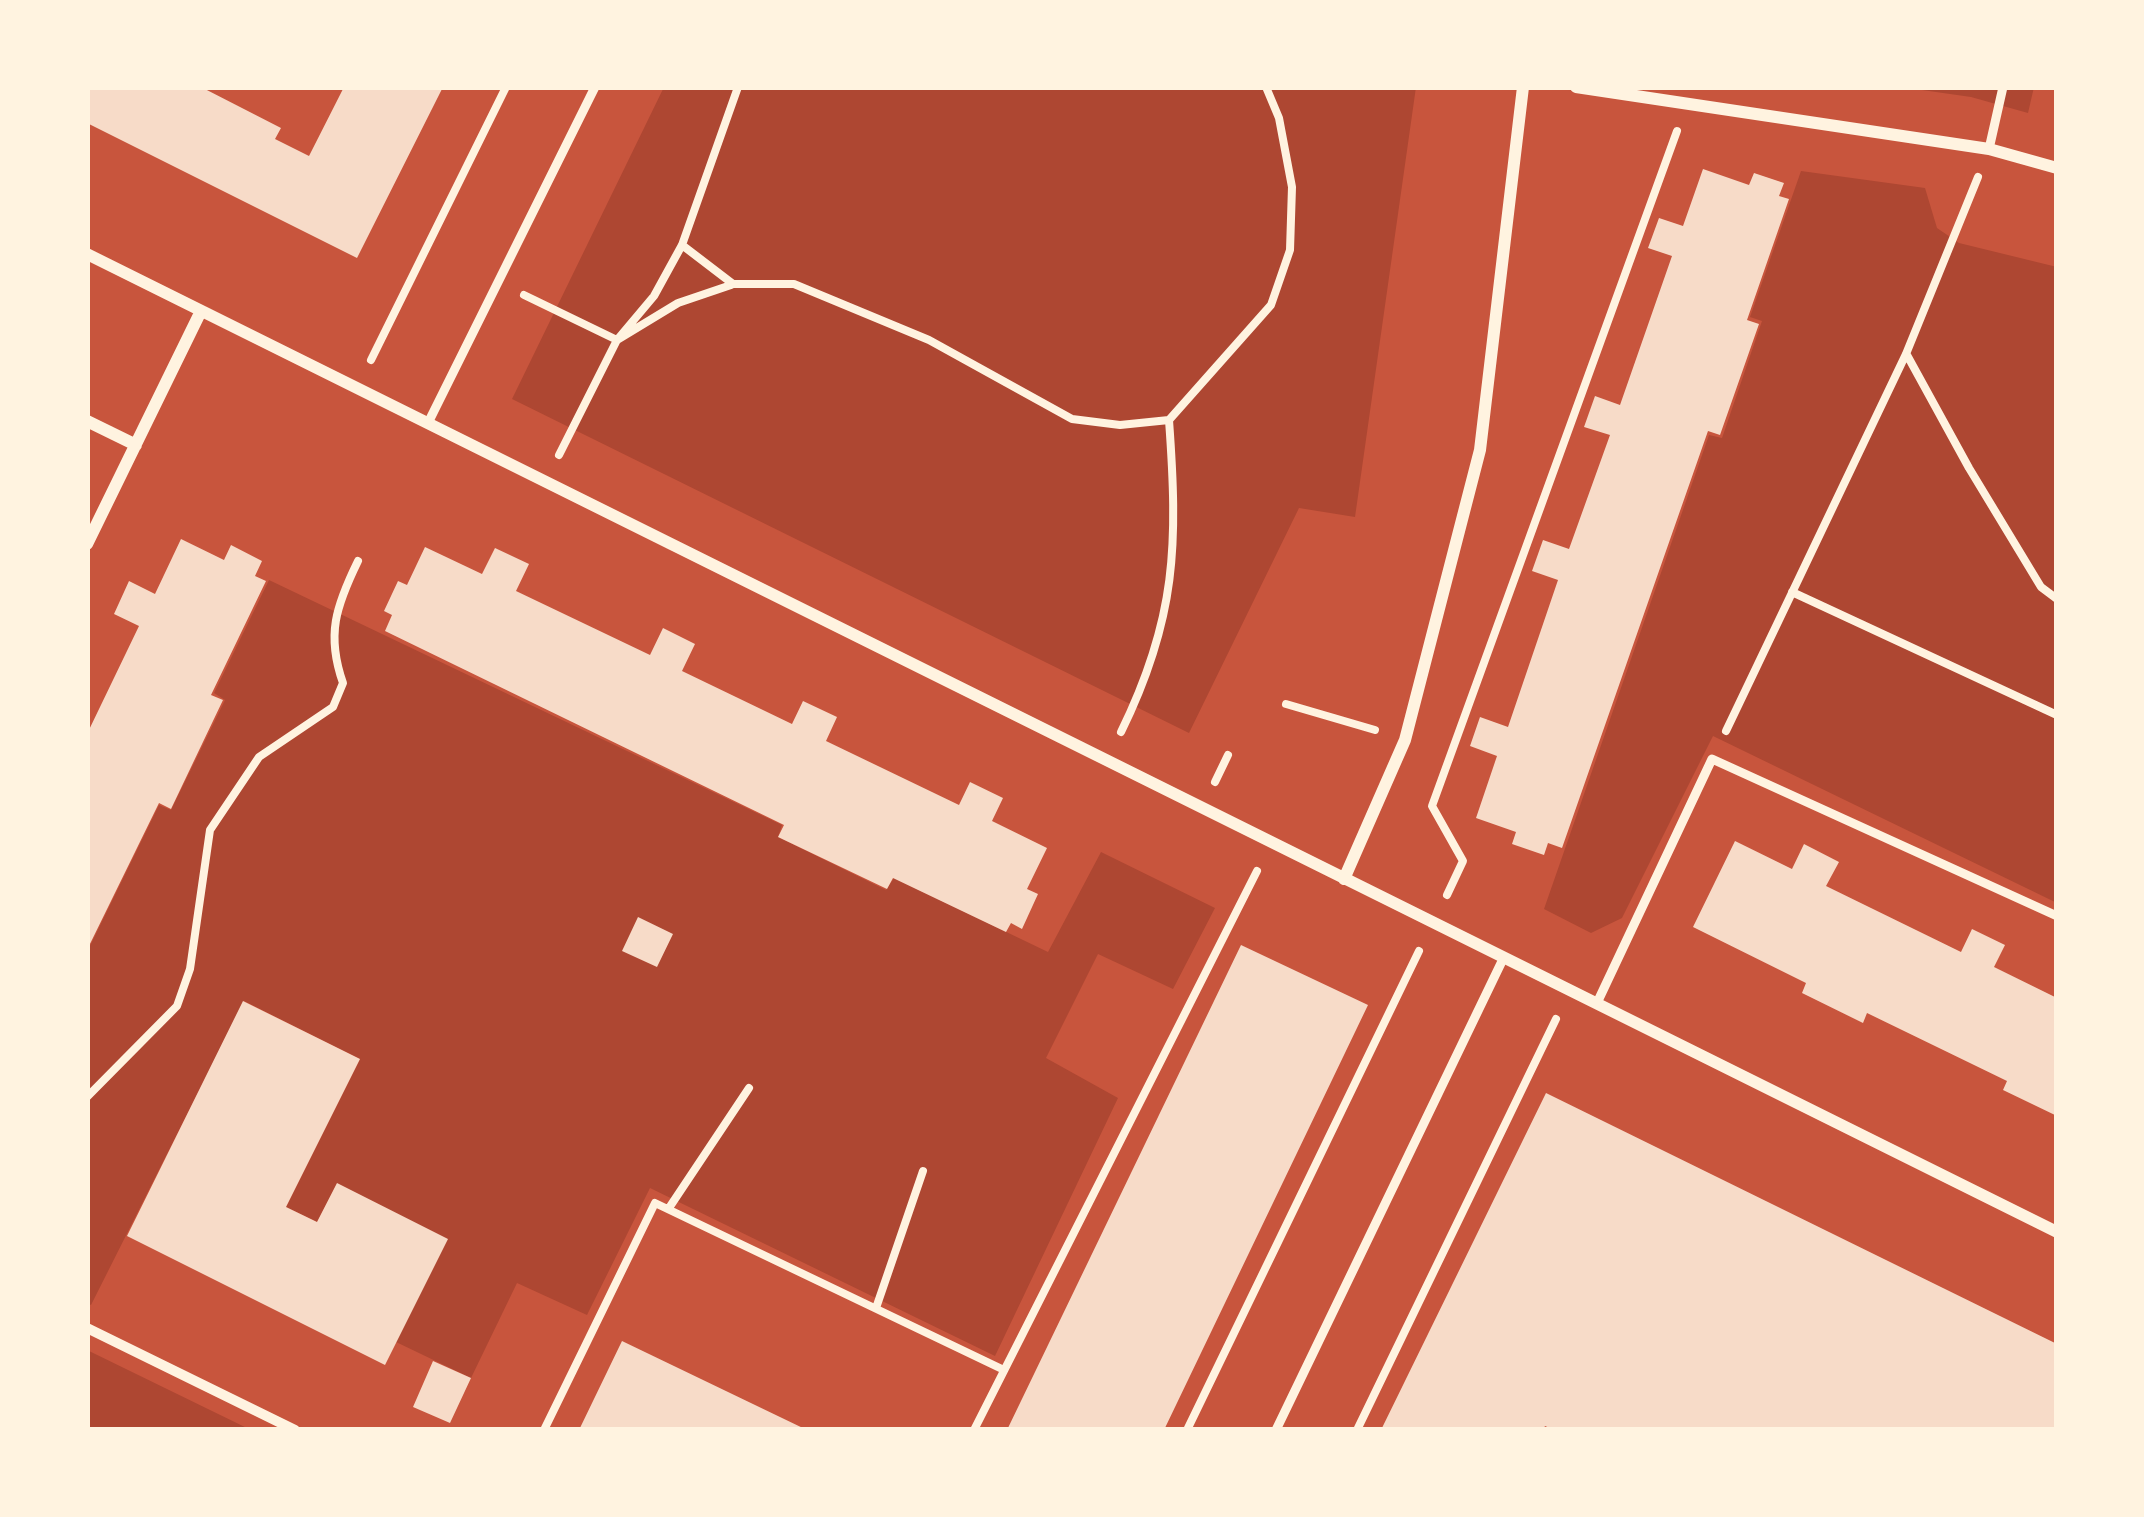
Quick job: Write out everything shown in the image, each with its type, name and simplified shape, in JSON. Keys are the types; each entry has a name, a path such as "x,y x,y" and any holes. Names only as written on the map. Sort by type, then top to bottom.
{"street":[{"path":"1344,879 1406,740 1480,450 1523,87"},
{"path":"1576,87 1989,149 2057,168"},
{"path":"87,254 2057,1232"},
{"path":"87,544 201,311"},
{"path":"87,422 136,445"},
{"path":"87,1328 295,1430"}],"lane":[{"path":"428,423 595,87"},
{"path":"1989,149 2003,87"},
{"path":"1597,1003 1712,759 2057,916"},
{"path":"1276,1430 1504,957"}],"path":[{"path":"358,387 506,87"},
{"path":"545,482 616,340 654,296 682,245 738,87"},
{"path":"616,340 678,303 733,284 794,284 929,340 1072,419 1120,425 1169,420 1270,304 1290,250 1292,187 1280,118 1266,87"},
{"path":"1186,1430 1463,862 1432,806 1687,103"},
{"path":"1712,759 1906,354 1989,149"},
{"path":"682,245 733,284"},
{"path":"498,282 616,340"},
{"path":"1906,354 2029,567 2057,599"},
{"path":"1107,760 1137,700 1167,614 1176,518 1169,420"},
{"path":"87,1097 177,1006 190,969 210,830 259,757 333,707 344,683 332,652 338,602 358,561"},
{"path":"1792,592 2057,715"},
{"path":"974,1430 1272,844"},
{"path":"1357,1430 1570,990"},
{"path":"669,1208 749,1088"},
{"path":"877,1308 923,1171"},
{"path":"544,1430 655,1203 1004,1370"}],"shaded area":[{"path":"664,87 1416,87 1355,517 1299,508 1189,733 512,399"},
{"path":"1901,87 2034,87 2028,113 1971,97"},
{"path":"1801,171 1925,188 1937,228 1959,243 2057,267 2057,903 1713,736 1622,918 1591,933 1544,909 1709,435 1722,438 1762,321 1750,317"},
{"path":"269,580 782,825 778,837 886,890 894,878 1048,952 1101,852 1215,908 1173,989 1098,954 1046,1058 1118,1098 995,1356 650,1188 587,1315 517,1283 471,1378 396,1342 337,1184 317,1222 286,1207 360,1059 244,1001 91,1305 87,1303 87,952 159,805 171,810 225,700 214,693"},
{"path":"87,1350 251,1430 87,1430"}],"building":[{"path":"87,87 201,87 281,128 275,139 309,156 344,87 443,87 357,258 87,123"},
{"path":"1703,169 1749,185 1754,173 1784,183 1779,196 1789,199 1747,320 1759,324 1720,435 1708,431 1562,848 1548,843 1544,855 1512,844 1516,832 1476,818 1497,756 1470,746 1480,717 1508,727 1558,580 1532,571 1543,540 1569,549 1610,435 1584,427 1595,396 1620,405 1672,256 1648,248 1659,218 1683,226"},
{"path":"181,539 224,560 231,545 262,561 255,576 266,581 211,695 223,700 171,809 159,803 87,950 87,734 139,626 114,614 129,581 155,594"},
{"path":"425,547 482,574 495,548 529,564 516,591 650,655 663,628 695,644 682,671 792,724 803,701 837,717 826,741 959,805 970,782 1003,798 992,821 1047,848 1027,889 1038,894 1022,929 1011,923 1006,932 893,878 887,889 778,837 784,825 385,631 392,615 384,611 398,581 407,585"},
{"path":"1735,841 1792,869 1804,844 1839,862 1826,886 1961,952 1972,929 2005,945 1994,967 2057,998 2057,1116 2003,1090 2007,1081 1867,1013 1863,1023 1802,993 1806,983 1693,927"},
{"path":"638,917 673,934 657,967 622,951"},
{"path":"1241,945 1368,1005 1164,1430 1007,1430"},
{"path":"243,1001 360,1059 286,1207 317,1222 337,1183 448,1239 385,1365 127,1236"},
{"path":"1546,1093 2057,1344 2057,1430 1554,1430 1545,1426 1543,1430 1381,1430"},
{"path":"622,1341 807,1430 579,1430"},
{"path":"433,1361 471,1378 450,1423 413,1407"}]}
